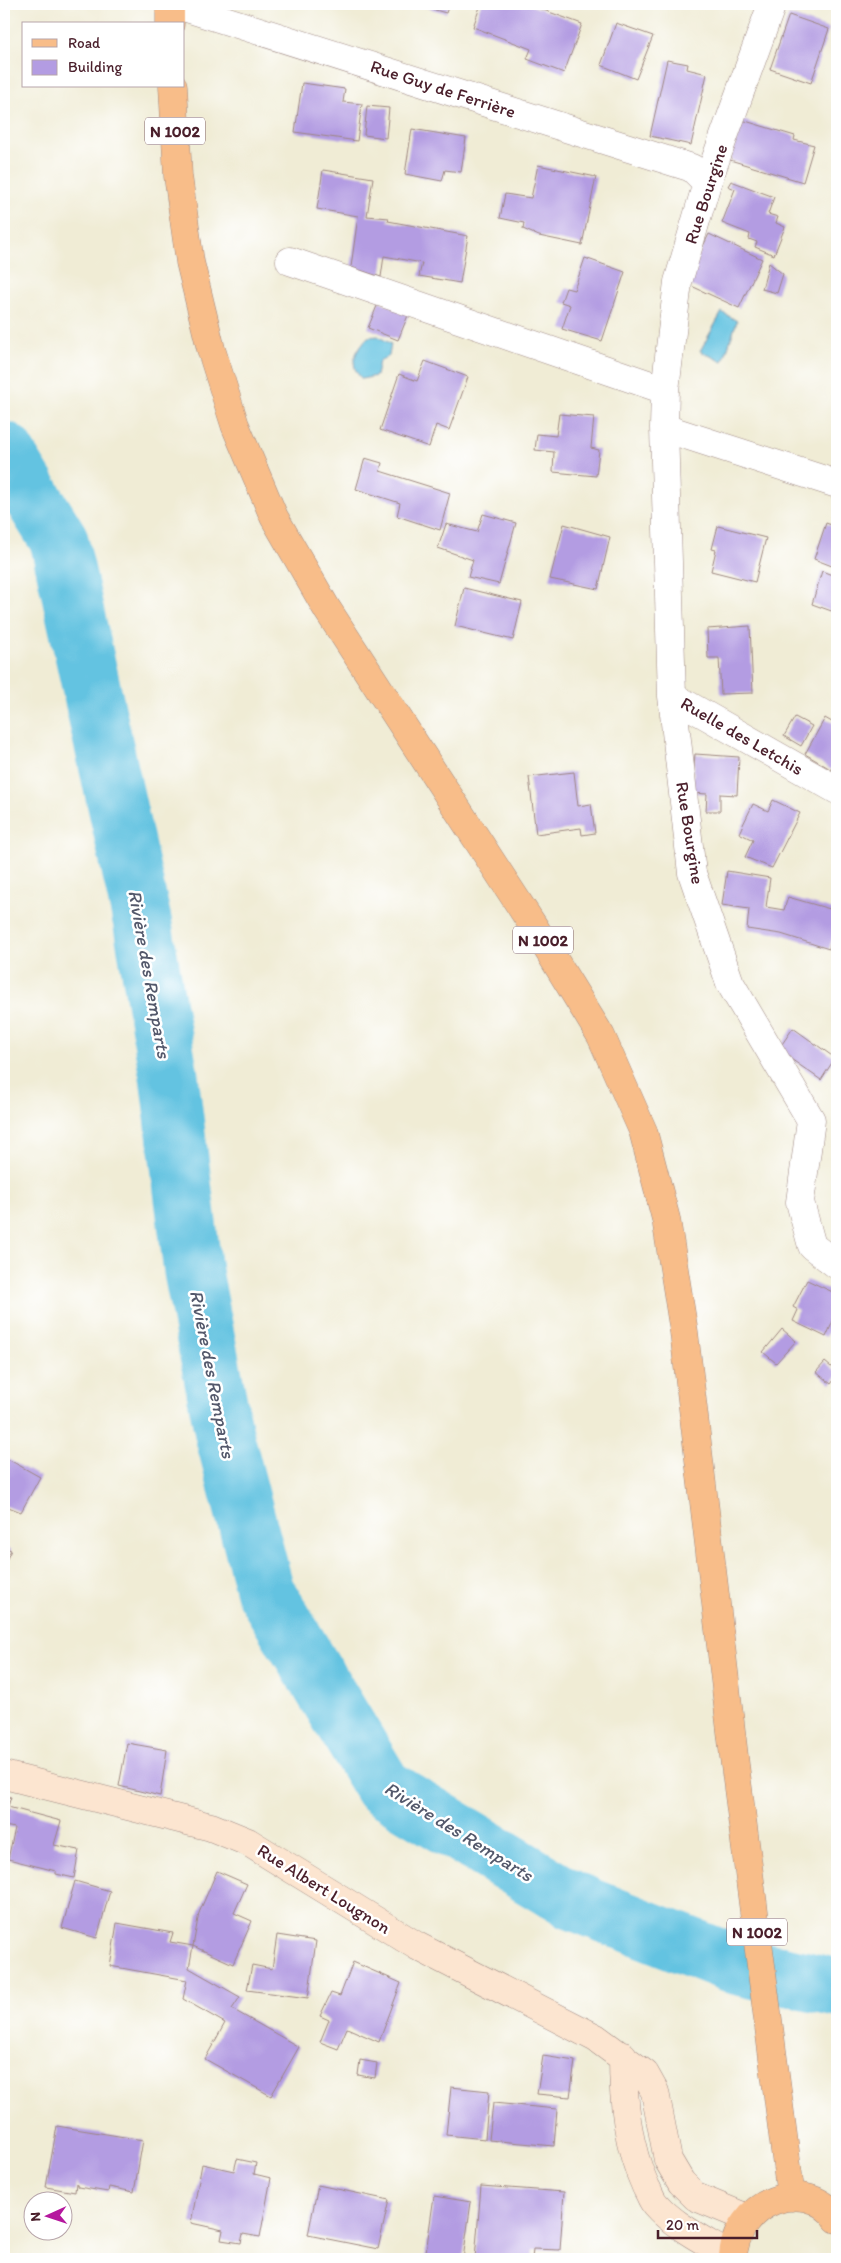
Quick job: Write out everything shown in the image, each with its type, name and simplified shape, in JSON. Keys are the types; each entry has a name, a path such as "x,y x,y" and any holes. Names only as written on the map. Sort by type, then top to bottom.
{"main road":[{"path":"170,4 170,22"},
{"name":"N 1002","path":"173,88 178,176 193,272 212,349 234,425 274,517 327,609 536,930 601,1036 643,1131 666,1219 684,1332 735,1765 780,2098 791,2197"},
{"path":"733,2259 739,2230 760,2207 774,2200 791,2197 806,2199 832,2210"}],"street":[{"name":"Rue Guy de Ferrière","path":"174,4 692,168 708,183"},
{"name":"Rue Bourgine","path":"772,4 708,183 678,282 665,390 664,428 672,696 692,873 730,983 811,1120 800,1202 812,1246 837,1265"},
{"path":"290,261 665,390"},
{"path":"664,428 837,484"},
{"name":"Ruelle des Letchis","path":"672,696 837,790"},
{"name":"Rue Albert Lougnon","path":"4,1775 211,1827 248,1842 417,1946 596,2038 645,2074 655,2092 668,2160 681,2182 696,2197 748,2218"},
{"path":"623,2056 623,2092 628,2125 638,2170 654,2203 677,2223 733,2259"}],"water":[{"path":"722,312 737,321 723,362 700,351"},
{"path":"378,336 391,344 389,356 379,361 376,376 362,379 355,368 355,358 368,337"}],"building":[{"path":"414,4 449,4 446,13"},
{"path":"481,4 527,4 582,24 564,73 527,59 531,49 473,27"},
{"path":"789,15 829,29 811,83 770,69"},
{"path":"616,23 653,36 636,79 601,65"},
{"path":"667,60 688,64 687,69 707,74 691,145 650,136"},
{"path":"302,83 345,89 343,102 362,104 357,141 295,132"},
{"path":"367,106 389,108 386,138 364,135"},
{"path":"742,120 795,136 794,140 814,145 803,182 730,160"},
{"path":"412,129 466,138 461,172 445,170 442,181 405,174"},
{"path":"538,165 596,177 582,245 539,236 523,229 524,223 500,218 505,194 531,198"},
{"path":"323,170 373,178 367,216 389,218 388,221 468,236 460,283 419,276 422,263 384,256 381,277 351,267 358,216 317,209"},
{"path":"731,181 774,197 768,214 778,217 776,223 785,227 774,255 755,247 757,242 749,239 750,234 722,223 735,189 728,186"},
{"path":"709,234 762,259 739,308 685,283"},
{"path":"585,258 625,272 602,341 562,329 570,305 561,302 566,288 574,290"},
{"path":"769,263 783,274 777,293 762,289"},
{"path":"379,301 409,313 398,340 368,328"},
{"path":"425,361 468,377 449,430 436,425 429,447 380,430 399,374 417,381"},
{"path":"559,414 594,417 591,448 599,450 596,476 553,472 554,452 535,450 537,434 556,436"},
{"path":"365,458 382,463 380,471 450,493 440,530 397,516 400,503 356,489"},
{"path":"483,514 516,523 499,584 468,577 473,560 438,548 446,524 477,532"},
{"path":"826,523 837,527 837,568 814,559"},
{"path":"564,524 610,537 598,589 550,579"},
{"path":"718,526 766,538 755,582 711,571 716,550 712,549"},
{"path":"822,571 837,577 837,613 812,604"},
{"path":"464,588 522,602 513,640 455,626"},
{"path":"750,626 753,693 721,694 719,658 708,658 707,629"},
{"path":"795,717 812,726 801,746 784,736"},
{"path":"825,718 837,725 837,761 832,770 805,754"},
{"path":"695,754 739,757 737,795 720,794 720,811 706,811 707,794 692,793"},
{"path":"574,772 578,806 591,804 595,833 582,835 581,828 536,834 529,777"},
{"path":"773,800 800,813 772,868 745,857 753,840 739,833 753,804 768,811"},
{"path":"727,871 770,878 766,907 784,910 788,897 837,911 837,923 829,949 781,934 747,929 749,909 722,905"},
{"path":"793,1028 835,1058 821,1080 778,1050"},
{"path":"807,1280 837,1294 837,1312 826,1337 793,1321 798,1310 793,1307"},
{"path":"782,1329 796,1341 776,1363 763,1352"},
{"path":"825,1362 837,1372 837,1376 831,1384 816,1372"},
{"path":"4,1457 40,1477 21,1512 6,1506 4,1511"},
{"path":"4,1547 11,1550 4,1565"},
{"path":"127,1743 167,1750 160,1796 119,1786"},
{"path":"4,1796 11,1797 4,1818"},
{"path":"8,1807 61,1821 54,1845 79,1850 74,1878 56,1874 56,1871 8,1859 15,1828 4,1826"},
{"path":"217,1871 247,1884 234,1913 252,1921 233,1964 193,1946 199,1913"},
{"path":"75,1881 110,1891 97,1938 62,1928"},
{"path":"117,1923 173,1933 170,1942 193,1946 189,1968 240,1997 232,2009 299,2047 271,2096 205,2059 225,2023 183,1999 187,1980 110,1966"},
{"path":"277,1935 316,1941 308,1998 247,1990 252,1965 272,1969"},
{"path":"353,1962 401,1983 379,2042 347,2028 338,2049 320,2042 329,2020 320,2016 331,1993 340,1996"},
{"path":"543,2056 575,2061 570,2097 537,2094"},
{"path":"360,2060 377,2063 375,2078 358,2075"},
{"path":"451,2087 489,2091 485,2139 446,2135"},
{"path":"493,2103 557,2109 554,2146 489,2140"},
{"path":"57,2126 143,2140 134,2192 109,2187 108,2192 78,2187 76,2183 75,2192 46,2187"},
{"path":"237,2159 256,2163 254,2174 271,2178 260,2237 243,2234 241,2243 221,2240 223,2230 191,2223 202,2164 234,2171"},
{"path":"318,2185 389,2200 378,2249 308,2235"},
{"path":"481,2186 564,2192 560,2250 533,2249 532,2259 475,2259"},
{"path":"434,2196 471,2202 463,2259 425,2259"}],"waterway":[{"name":"Rivière des Remparts","path":"4,451 59,540 142,920 169,1076 193,1272 224,1434 265,1591 383,1787 571,1900 739,1966 837,1988"}]}
